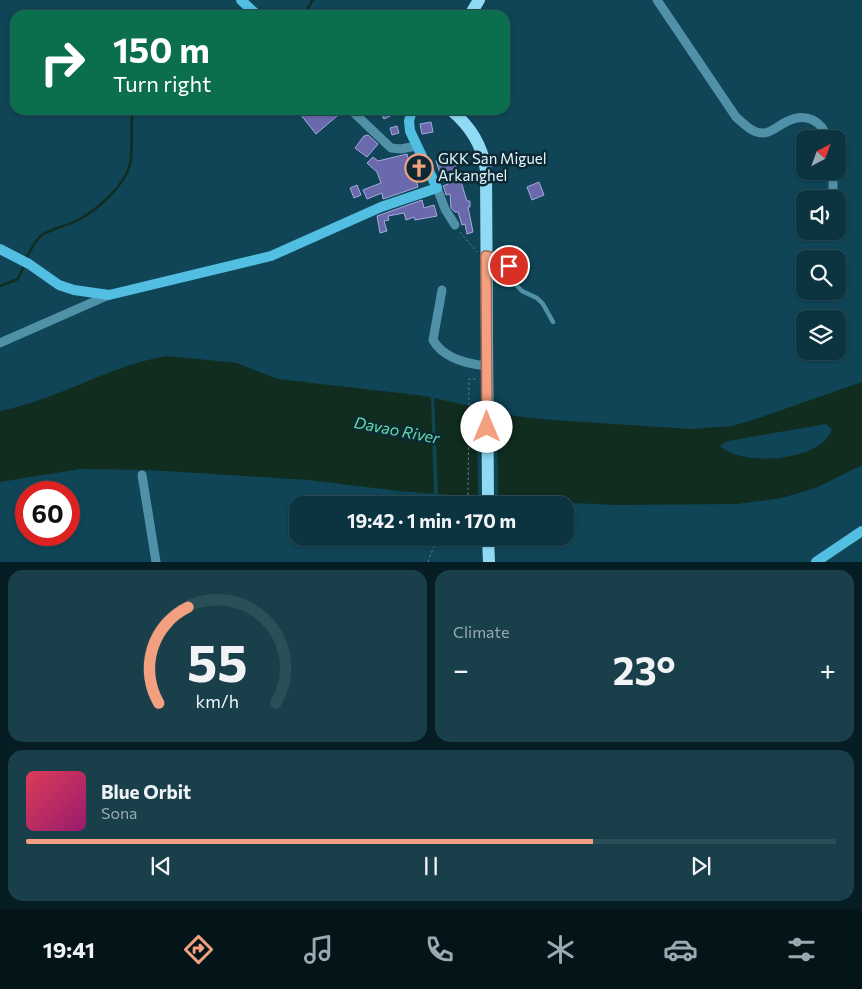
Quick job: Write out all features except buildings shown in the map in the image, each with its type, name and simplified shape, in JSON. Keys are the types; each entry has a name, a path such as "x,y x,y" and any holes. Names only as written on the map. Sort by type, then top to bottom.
{"main road":[{"path":"456,115 470,128 478,141 484,157 488,208 486,256 488,496"},
{"path":"488,546 489,562"}],"street":[{"path":"241,0 252,10"},
{"path":"657,0 741,122 754,131 761,133 773,130 789,120 801,117 809,118 822,125 824,130"},
{"path":"356,115 391,148 416,146"},
{"path":"411,115 410,131 416,146 437,188 445,209 455,225"},
{"path":"0,343 108,295 271,256 381,207 437,188"},
{"path":"0,249 29,264 60,285 74,290 108,295"},
{"path":"442,290 433,340 436,346 452,357 467,363 486,366"},
{"path":"142,475 156,562"},
{"path":"816,562 862,531"}],"lane":[{"path":"486,256 509,266 514,271 517,286 522,291 537,298 543,304 553,322"}],"path":[{"path":"455,225 472,248 486,256"},
{"path":"468,496 469,379 487,384"},
{"path":"428,562 434,546"}],"water":[{"name":"Davao River","path":"167,356 237,363 278,379 425,396 514,416 691,429 732,426 862,382 862,465 818,487 782,498 737,504 616,505 574,503 574,496 464,496 399,491 308,480 149,470 80,469 0,482 0,411 43,399 124,367","holes":["826,424 832,429 825,440 813,449 781,458 762,459 745,457 731,453 720,446 728,441"]}],"pier":[{"path":"431,395 434,395 438,495 434,495"},
{"path":"477,404 497,409 498,496 478,496"}],"waterway":[{"path":"306,10 313,0"},
{"path":"27,257 35,242 42,235 85,216 109,197 122,181 131,159 132,115"},
{"path":"0,286 18,279 24,266"}],"place":[{"name":"GKK San Miguel Arkanghel","path":"419,168"}],"route":[{"path":"487,427 486,256 502,260 509,266"}]}
